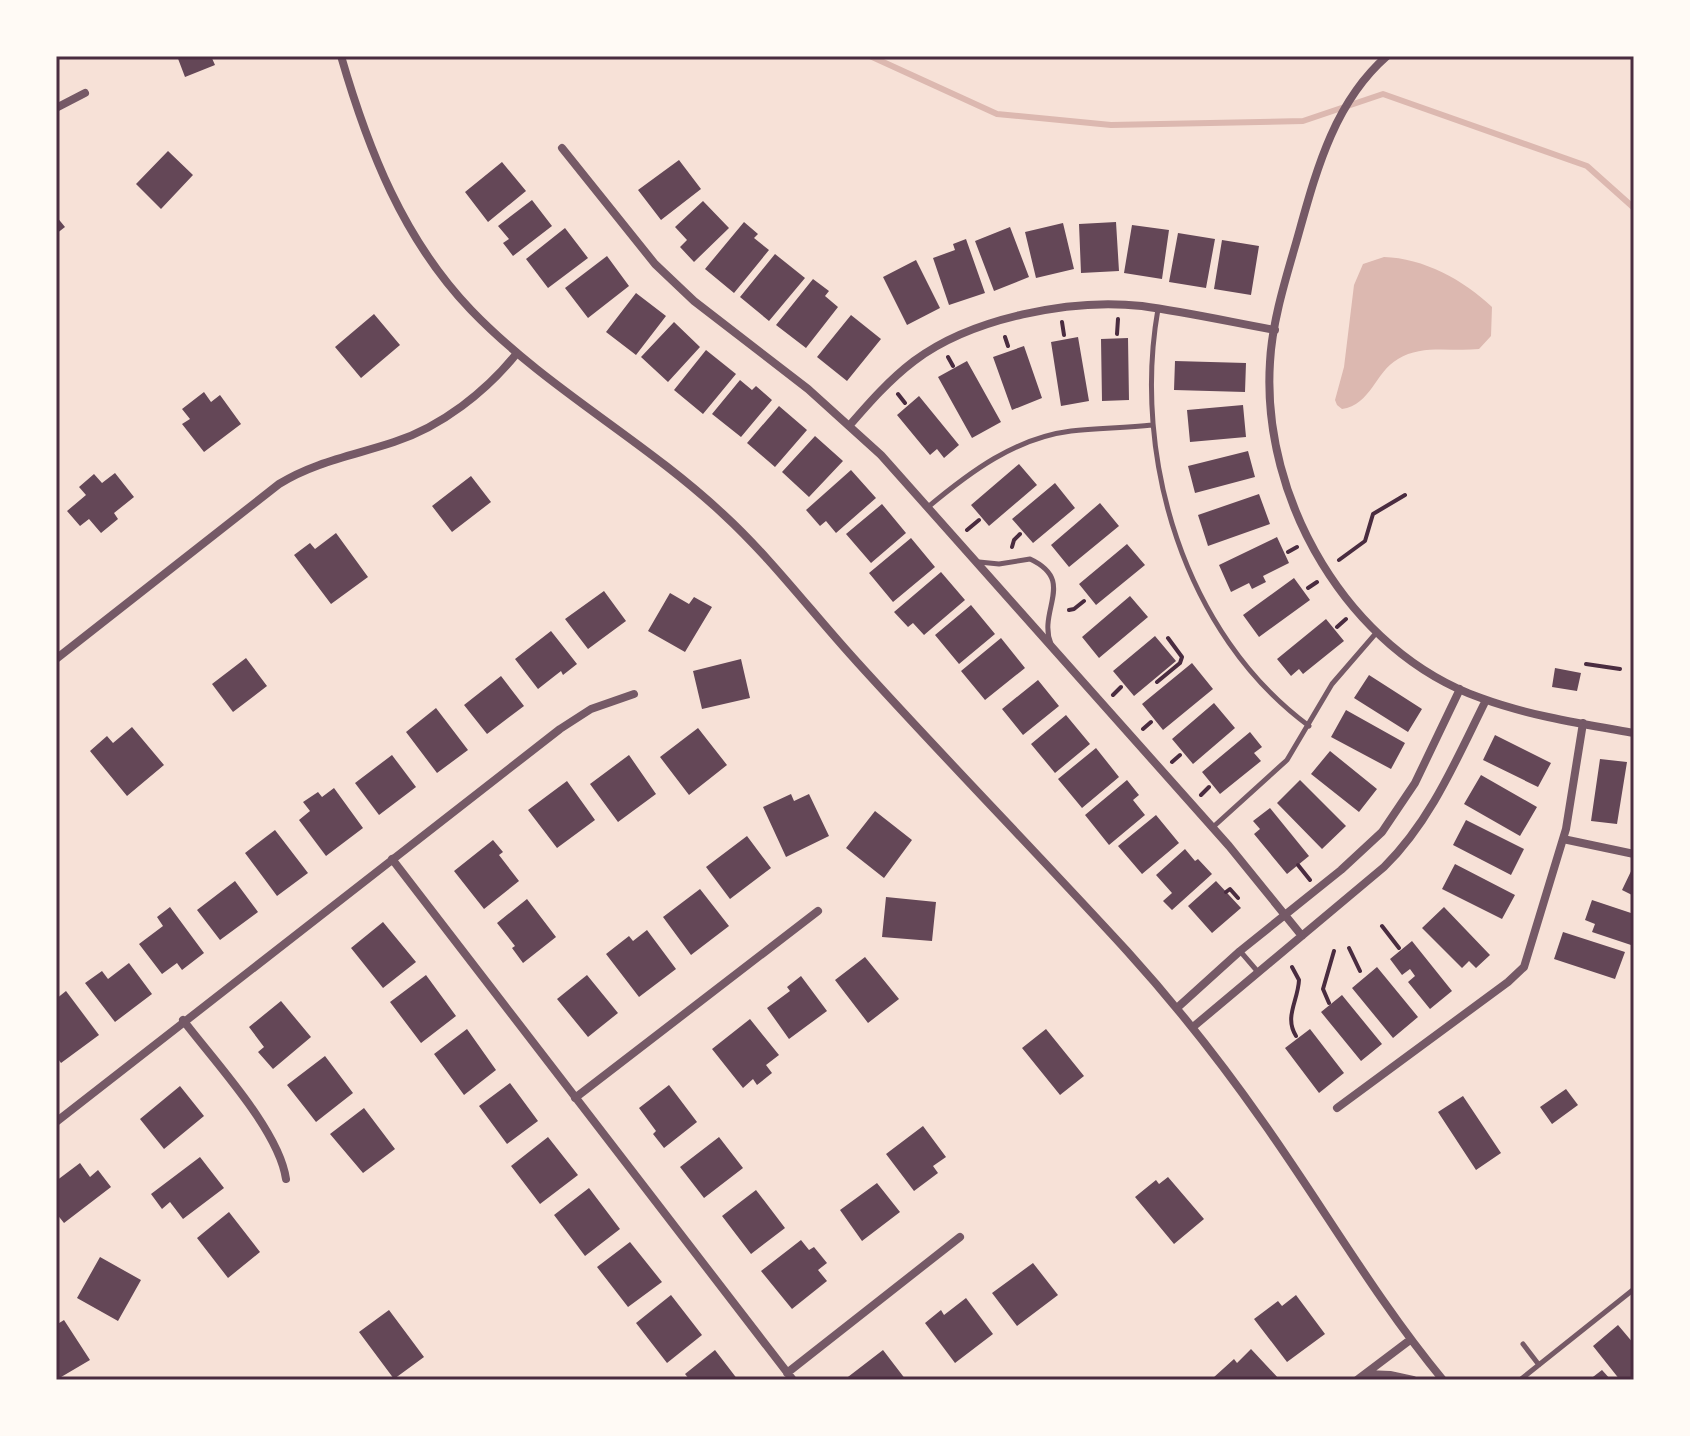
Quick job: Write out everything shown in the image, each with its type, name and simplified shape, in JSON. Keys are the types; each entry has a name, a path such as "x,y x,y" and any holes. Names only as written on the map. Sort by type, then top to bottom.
{"street":[{"path":"341,56 363,125 391,195 417,242 471,310 517,353 637,443 724,515 966,782 1034,851 1177,1008 1263,1122 1410,1340 1443,1380"},
{"path":"1387,56 1366,78 1341,114 1309,197 1275,330 1270,360 1270,389 1276,443 1285,484 1301,526 1349,604 1377,632 1429,673 1486,700 1634,733"},
{"path":"56,108 85,93"},
{"path":"562,148 655,264 694,301 808,389 881,455 1212,828 1302,936"},
{"path":"849,426 902,370 932,348 956,336 1002,321 1079,306 1116,305 1158,309 1275,330"},
{"path":"56,659 279,484 308,468 396,442 428,427 483,390 517,353"},
{"path":"1177,1008 1382,832 1415,783 1460,689"},
{"path":"56,1122 183,1020 575,718 634,694"},
{"path":"1193,1027 1384,867 1412,836 1441,788 1486,700"},
{"path":"1337,1108 1524,967 1563,839 1583,723"},
{"path":"1563,839 1634,854"},
{"path":"392,859 790,1376 960,1237"},
{"path":"575,1098 818,911"},
{"path":"183,1020 270,1134 282,1158 286,1179"},
{"path":"1361,1377 1410,1340"},
{"path":"1361,1377 1390,1375 1413,1380"}],"lane":[{"path":"1158,309 1150,371 1152,425 1171,518 1207,605 1254,674 1279,703 1309,726"},
{"path":"928,508 973,471 1033,440 1069,431 1152,425"},
{"path":"970,556 989,564 1030,559 1044,568 1055,587 1047,631 1057,655"},
{"path":"1212,828 1287,760 1332,684 1377,632"},
{"path":"1240,951 1258,972"},
{"path":"1520,1380 1634,1289"},
{"path":"1523,1344 1539,1365"}],"path":[{"path":"1117,334 1118,319"},
{"path":"1062,322 1064,335"},
{"path":"1005,337 1008,346"},
{"path":"948,357 953,366"},
{"path":"898,394 905,403"},
{"path":"1339,560 1365,541 1373,514 1405,495"},
{"path":"967,530 979,520"},
{"path":"1012,547 1020,534"},
{"path":"1288,552 1297,547"},
{"path":"1308,588 1317,582"},
{"path":"1069,610 1084,601"},
{"path":"1337,627 1346,619"},
{"path":"1157,682 1180,663 1182,657 1168,638"},
{"path":"1586,664 1620,669"},
{"path":"1113,695 1121,687"},
{"path":"1143,729 1151,722"},
{"path":"1172,762 1180,755"},
{"path":"1201,795 1209,787"},
{"path":"1298,865 1310,880"},
{"path":"1226,892 1230,889 1238,898"},
{"path":"1382,926 1399,948"},
{"path":"1349,948 1360,971"},
{"path":"1329,1003 1323,989 1334,951"},
{"path":"1292,967 1299,984 1290,1016 1296,1036"}],"shaded area":[{"path":"1384,257 1428,266 1469,288 1492,307 1491,336 1479,349 1427,350 1407,354 1390,365 1360,401 1342,409 1335,400 1344,367 1354,285 1363,264"}],"building":[{"path":"177,56 211,56 215,65 185,77"},
{"path":"168,151 193,175 161,209 136,184"},
{"path":"679,160 701,189 661,220 638,190"},
{"path":"502,162 526,191 488,222 465,192"},
{"path":"532,200 552,226 513,256 503,243 509,239 498,226"},
{"path":"703,201 729,228 694,262 680,247 687,240 675,227"},
{"path":"56,216 65,227 56,234"},
{"path":"744,222 758,234 754,238 769,250 734,293 705,269"},
{"path":"1116,222 1119,271 1081,273 1079,224"},
{"path":"1063,223 1074,269 1036,278 1025,232"},
{"path":"1132,225 1169,230 1162,279 1124,273"},
{"path":"1010,227 1029,277 994,291 975,241"},
{"path":"565,228 588,258 548,288 526,259"},
{"path":"1178,233 1215,239 1206,288 1169,282"},
{"path":"966,239 985,293 949,305 933,258 955,250 953,244"},
{"path":"1222,240 1259,246 1251,295 1214,289"},
{"path":"775,254 805,278 769,321 740,297"},
{"path":"607,256 629,286 588,318 565,288"},
{"path":"916,260 940,308 907,325 883,277"},
{"path":"813,279 829,291 825,296 838,307 806,348 776,325"},
{"path":"636,293 666,316 636,355 606,332"},
{"path":"374,314 400,345 361,378 335,347"},
{"path":"851,315 881,339 847,381 817,357"},
{"path":"674,322 700,347 668,382 641,357"},
{"path":"1078,337 1089,401 1061,406 1051,342"},
{"path":"1128,338 1129,400 1102,401 1101,339"},
{"path":"1024,346 1042,398 1012,410 993,357"},
{"path":"706,350 736,374 703,414 674,390"},
{"path":"967,361 1001,422 972,438 938,377"},
{"path":"1175,361 1246,363 1245,392 1174,390"},
{"path":"740,380 752,390 756,386 772,400 741,437 712,414"},
{"path":"204,392 211,402 220,395 241,424 204,452 182,424 190,419 182,409"},
{"path":"919,396 959,445 944,458 937,449 930,455 897,415"},
{"path":"1243,405 1246,437 1190,442 1187,410"},
{"path":"779,406 807,430 775,467 747,443"},
{"path":"815,436 843,461 809,497 782,472"},
{"path":"1248,451 1255,477 1195,493 1188,466"},
{"path":"1019,464 1037,485 989,526 971,505"},
{"path":"851,470 876,498 836,533 826,521 820,526 806,510"},
{"path":"115,473 134,497 114,513 118,519 101,533 89,519 80,526 67,511 86,495 79,487 94,474 102,483"},
{"path":"471,476 491,502 452,532 432,506"},
{"path":"1055,483 1075,508 1033,543 1012,519"},
{"path":"1259,494 1270,524 1208,546 1198,515"},
{"path":"1100,503 1119,526 1069,567 1051,545"},
{"path":"882,504 906,533 871,563 846,534"},
{"path":"336,533 368,577 331,604 294,555 310,543 315,549"},
{"path":"1277,537 1289,563 1263,576 1266,582 1252,589 1249,583 1231,592 1219,565"},
{"path":"911,538 935,567 893,602 869,573"},
{"path":"1127,544 1145,565 1096,605 1079,584"},
{"path":"941,572 965,600 924,635 913,623 908,627 894,612"},
{"path":"1294,578 1310,600 1259,637 1243,615"},
{"path":"604,591 626,621 588,649 565,619"},
{"path":"670,593 689,604 694,597 712,607 685,652 648,631"},
{"path":"1130,596 1148,617 1099,658 1082,637"},
{"path":"971,605 995,634 959,664 935,635"},
{"path":"1326,619 1344,641 1303,674 1299,669 1291,676 1277,659"},
{"path":"551,631 577,664 563,675 561,671 538,689 515,659"},
{"path":"1155,636 1176,661 1134,696 1113,671"},
{"path":"1001,638 1025,668 985,700 961,671"},
{"path":"246,658 267,686 233,712 212,684"},
{"path":"741,659 750,698 702,709 693,671"},
{"path":"1192,663 1213,689 1163,730 1142,704"},
{"path":"1555,668 1581,673 1577,691 1552,687"},
{"path":"1369,675 1422,709 1408,732 1354,698"},
{"path":"501,676 524,706 487,734 464,705"},
{"path":"1038,680 1059,706 1023,735 1002,709"},
{"path":"1214,703 1235,728 1193,764 1172,739"},
{"path":"436,708 468,750 437,773 406,732"},
{"path":"1346,710 1405,743 1391,769 1331,737"},
{"path":"1066,715 1090,744 1055,773 1031,744"},
{"path":"132,727 164,765 127,796 90,751 107,736 113,743"},
{"path":"698,728 727,765 689,795 660,757"},
{"path":"1250,732 1262,747 1254,753 1261,761 1220,794 1202,772"},
{"path":"1495,735 1551,763 1538,787 1483,760"},
{"path":"1096,748 1119,777 1082,808 1058,779"},
{"path":"1330,751 1377,789 1359,812 1311,774"},
{"path":"392,755 416,787 379,815 355,783"},
{"path":"629,755 656,794 618,822 590,784"},
{"path":"1600,759 1627,762 1617,824 1591,821"},
{"path":"1481,775 1537,807 1520,836 1464,804"},
{"path":"1127,780 1139,795 1133,800 1145,815 1109,845 1085,815"},
{"path":"1300,780 1346,826 1322,849 1277,803"},
{"path":"567,781 595,820 557,848 528,810"},
{"path":"334,788 363,828 326,856 299,820 310,811 303,802 318,792 322,797"},
{"path":"791,794 794,801 809,794 829,836 786,857 763,807"},
{"path":"1270,808 1309,856 1287,874 1254,834 1260,829 1253,821"},
{"path":"875,811 912,840 884,878 846,848"},
{"path":"1156,815 1179,843 1142,874 1118,846"},
{"path":"1466,820 1524,849 1511,875 1453,845"},
{"path":"275,830 308,873 277,896 245,853"},
{"path":"747,836 771,868 730,899 706,867"},
{"path":"493,840 503,852 499,855 519,881 484,909 454,871"},
{"path":"1185,849 1212,874 1172,910 1163,901 1172,893 1156,875"},
{"path":"1455,864 1515,895 1502,919 1442,889"},
{"path":"1634,865 1634,896 1622,890"},
{"path":"235,881 258,912 220,940 197,910"},
{"path":"1216,881 1241,908 1212,933 1188,906"},
{"path":"700,889 729,926 691,955 663,917"},
{"path":"886,897 936,902 932,941 882,937"},
{"path":"527,899 556,937 523,963 512,948 515,946 497,923"},
{"path":"1592,900 1634,914 1634,946 1592,932 1595,924 1585,920"},
{"path":"170,907 204,953 182,970 177,963 162,974 139,944 163,926 157,917"},
{"path":"1444,907 1490,955 1476,968 1469,961 1462,968 1422,928"},
{"path":"383,922 416,962 383,988 351,948"},
{"path":"647,930 676,969 639,997 606,954 629,936 633,941"},
{"path":"1563,932 1625,952 1615,979 1554,959"},
{"path":"1412,941 1452,991 1430,1009 1408,982 1415,976 1410,969 1402,975 1390,959"},
{"path":"865,957 899,999 868,1023 835,980"},
{"path":"129,963 152,994 115,1022 85,983 102,971 108,979"},
{"path":"1377,967 1418,1017 1393,1038 1352,988"},
{"path":"426,975 456,1016 421,1043 390,1002"},
{"path":"587,975 618,1013 588,1037 557,999"},
{"path":"801,976 827,1011 789,1039 767,1008 790,991 787,987"},
{"path":"66,991 99,1035 61,1063 56,1056 56,999"},
{"path":"1342,995 1382,1044 1361,1061 1321,1012"},
{"path":"281,1001 311,1037 273,1069 258,1052 264,1047 249,1027"},
{"path":"750,1019 779,1055 766,1065 772,1073 757,1085 753,1079 743,1088 712,1049"},
{"path":"467,1029 496,1070 464,1095 434,1054"},
{"path":"1046,1029 1084,1076 1060,1095 1022,1048"},
{"path":"1310,1029 1344,1073 1319,1093 1285,1048"},
{"path":"325,1056 353,1093 316,1122 287,1085"},
{"path":"510,1083 538,1121 507,1144 479,1106"},
{"path":"669,1085 697,1122 664,1148 639,1108"},
{"path":"180,1086 204,1116 164,1149 140,1119"},
{"path":"1566,1089 1578,1105 1552,1124 1540,1107"},
{"path":"1463,1096 1501,1153 1476,1170 1438,1112"},
{"path":"364,1108 395,1149 363,1173 330,1134"},
{"path":"923,1126 946,1157 933,1166 938,1173 914,1191 886,1154"},
{"path":"548,1137 578,1175 540,1204 511,1166"},
{"path":"719,1137 743,1168 704,1198 680,1167"},
{"path":"200,1157 224,1188 183,1219 170,1202 162,1209 151,1194"},
{"path":"80,1163 90,1177 98,1170 111,1187 64,1223 56,1213 56,1181"},
{"path":"1168,1177 1204,1219 1174,1244 1135,1197 1156,1180 1159,1184"},
{"path":"877,1183 900,1212 862,1241 840,1210"},
{"path":"589,1188 620,1229 585,1256 554,1215"},
{"path":"756,1190 785,1228 751,1254 722,1216"},
{"path":"229,1212 260,1252 228,1278 197,1238"},
{"path":"801,1240 809,1250 814,1247 827,1263 818,1270 827,1281 792,1309 761,1271"},
{"path":"630,1242 662,1282 628,1307 597,1267"},
{"path":"100,1257 141,1280 118,1321 77,1298"},
{"path":"1033,1263 1058,1295 1017,1326 992,1293"},
{"path":"671,1295 702,1335 667,1363 636,1323"},
{"path":"1296,1295 1325,1334 1287,1362 1254,1319 1278,1301 1282,1306"},
{"path":"966,1298 993,1334 955,1363 925,1323 941,1310 944,1315"},
{"path":"389,1310 424,1357 394,1379 359,1332"},
{"path":"64,1320 90,1360 56,1380 56,1325"},
{"path":"1618,1325 1634,1344 1634,1380 1620,1380 1593,1346"},
{"path":"1251,1349 1280,1380 1213,1378 1234,1359 1237,1363"},
{"path":"715,1350 738,1380 690,1380 685,1374"},
{"path":"883,1350 906,1380 844,1380"},
{"path":"1602,1370 1611,1380 1589,1380"}],"waterway":[{"path":"870,56 997,114 1111,125 1303,121 1383,94 1587,166 1634,208"}]}
